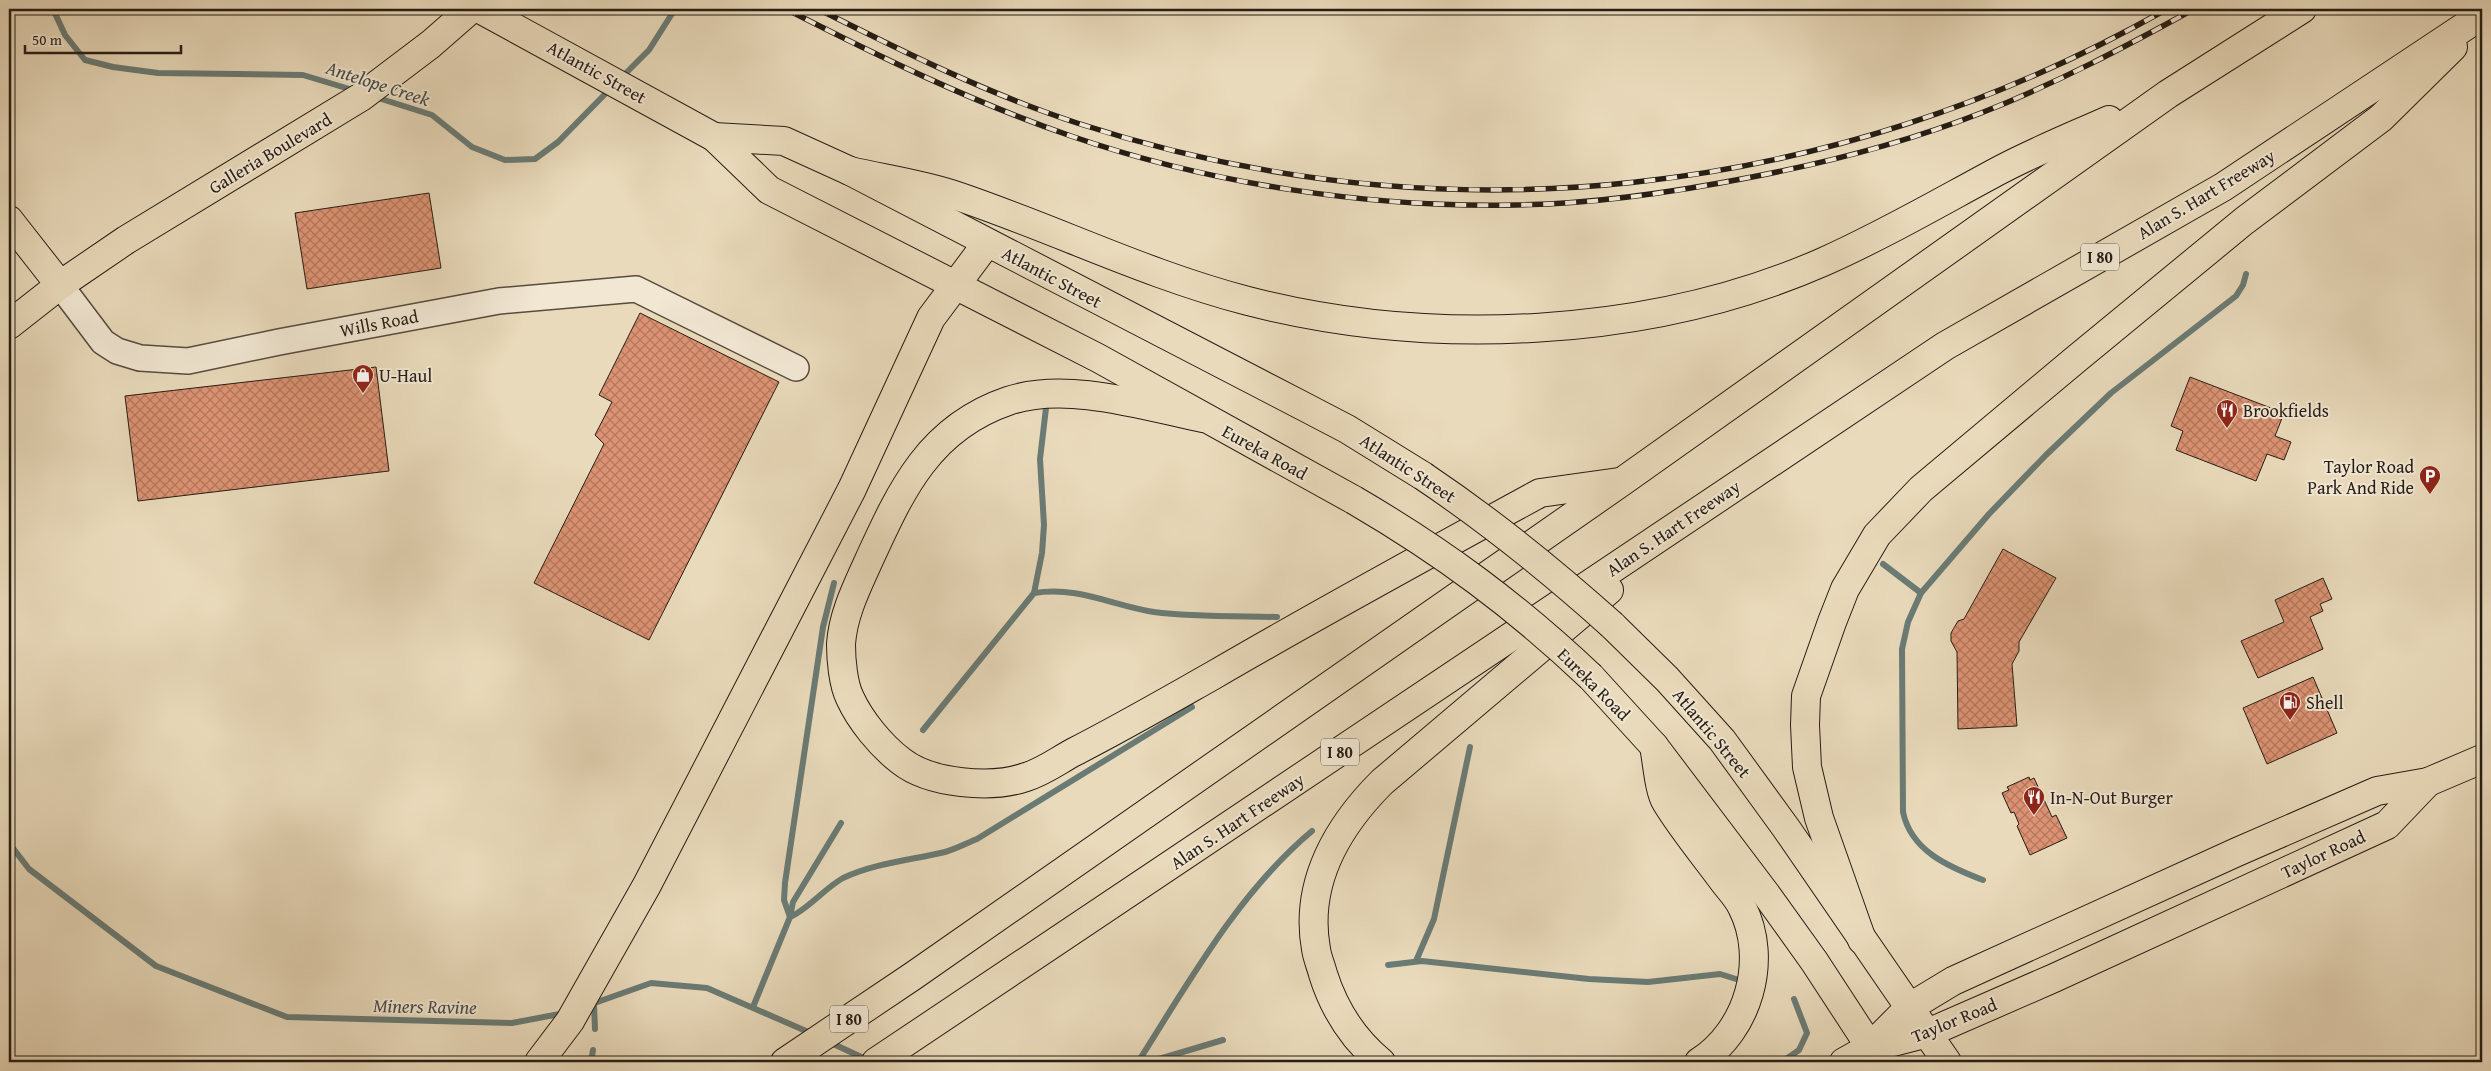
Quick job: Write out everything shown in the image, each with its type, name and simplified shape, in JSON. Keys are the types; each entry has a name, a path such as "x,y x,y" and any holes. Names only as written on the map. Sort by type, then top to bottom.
{"main road":[{"name":"Galleria Boulevard","path":"9,325 60,285 126,240 361,98 431,44 471,9"},
{"name":"Atlantic Street","path":"480,9 714,136 769,190 1098,358 1203,418"},
{"name":"I 80","path":"785,1062 913,976 1623,481 2168,94 2302,9"},
{"name":"Alan S. Hart Freeway","path":"876,1062 1945,346 2223,187 2482,15"},
{"path":"1862,940 1819,818 1807,767 1806,696 1845,589 1877,535 1922,489 2075,360 2244,221 2381,118 2482,19"},
{"path":"850,171 952,194 1138,265 1249,301 1296,312 1372,323 1450,329 1524,329 1596,321 1670,309 1741,292 1804,269 1889,229 2005,167 2168,94"},
{"name":"Atlantic Street","path":"714,136 784,141 850,171 1301,404 1355,434 1423,476 1472,510 1559,577 1612,625 1667,679 1722,740 1752,780 1928,1033"},
{"name":"Wills Road","path":"9,220 60,285"},
{"path":"539,1062 570,1021 647,885 852,489 931,318 987,243"},
{"path":"1203,418 1091,395 1036,396 1009,401 981,414 957,428 935,447 911,476 891,511 848,609 841,644 848,695 879,740 903,763 925,773 963,783 994,783 1026,777 1120,728 1540,493 1623,481"},
{"name":"Eureka Road","path":"1203,418 1354,500 1450,560 1506,602 1591,677 1654,746 1766,894 1819,968 1874,1055"},
{"path":"1381,1062 1344,1022 1330,998 1316,949 1314,920 1316,890 1325,861 1340,831 1358,806 1382,782 1716,499"},
{"path":"1654,746 1664,800 1742,907 1752,946 1754,967 1744,1010 1722,1045 1699,1062"},
{"name":"Taylor Road","path":"1874,1055 1910,1007 1953,981 2237,852 2377,791 2428,782 2482,759"},
{"name":"Taylor Road","path":"1874,1055 2054,978 2387,825 2428,782"},
{"path":"1928,1033 1947,1062"},
{"path":"1844,1062 1874,1055"}],"street":[{"name":"Wills Road","path":"60,285 103,342 117,350 140,358 188,361 288,340 500,301 636,289 796,368"}],"building":[{"path":"429,193 441,268 307,289 295,213"},
{"path":"640,313 779,382 649,640 534,583 604,444 595,435 612,402 599,395"},
{"path":"376,367 389,471 138,501 125,396"},
{"name":"Brookfields","path":"2190,377 2284,413 2275,436 2291,442 2284,460 2267,454 2256,481 2176,450 2183,431 2171,426"},
{"path":"2003,549 2056,578 2019,642 2019,651 2012,664 2017,726 1958,729 1957,652 1951,641 1951,633 1958,621 1964,619"},
{"name":"Shell","path":"2323,578 2332,599 2320,604 2323,611 2310,617 2323,649 2258,678 2241,641 2284,622 2275,600"},
{"name":"Shell","path":"2313,677 2337,733 2267,764 2243,708"},
{"name":"In-N-Out Burger","path":"2029,777 2030,780 2034,778 2052,817 2056,815 2067,838 2030,855 2017,826 2019,824 2014,812 2011,813 2002,793 2009,790 2007,787"}],"waterway":[{"name":"Antelope Creek","path":"53,9 65,35 85,60 113,67 158,73 303,75 356,91"},
{"name":"Antelope Creek","path":"621,78 649,50 675,9"},
{"name":"Antelope Creek","path":"375,97 432,115 472,147 505,160 535,159 558,142 610,89"},
{"path":"1983,880 1933,856 1914,837 1907,826 1903,812 1902,649 1908,622 1921,593 1989,514 2046,455 2111,393 2236,296 2243,285 2246,274"},
{"path":"1034,593 1042,553 1044,525 1040,459 1046,408"},
{"path":"1883,564 1921,593"},
{"path":"834,583 823,627 785,883 784,900 790,917 843,878 880,865 945,852 977,839 1192,707"},
{"path":"923,730 1034,593 1065,592 1080,594 1138,609 1169,614 1277,617"},
{"path":"1416,961 1434,919 1470,747"},
{"path":"753,1007 790,917 793,902 841,823"},
{"path":"1138,1062 1196,970 1238,910 1285,855 1312,831"},
{"name":"Miners Ravine","path":"9,843 29,869 156,966 287,1017 512,1023 565,1013"},
{"path":"1388,965 1422,961 1589,979 1648,982 1720,974 1736,979"},
{"name":"Miners Ravine","path":"589,1005 651,983 707,988 813,1034"},
{"path":"1782,1062 1799,1050 1807,1033 1794,999"},
{"path":"594,1005 595,1029"},
{"path":"1149,1062 1223,1040"},
{"name":"Miners Ravine","path":"829,1042 870,1061"},
{"path":"591,1062 593,1050"}],"railway":[{"path":"786,9 855,44 962,93 1034,123 1124,153 1234,180 1290,190 1347,197 1460,205 1546,204 1606,200 1694,188 1752,177 1868,150 1925,133 1981,113 2036,90 2116,51 2194,9"},
{"path":"818,9 946,71 1011,99 1077,123 1216,160 1355,183 1495,190 1634,182 1771,160 1907,124 2039,73 2167,9"}],"place":[{"name":"U-Haul","path":"363,394"},
{"name":"Brookfields","path":"2227,429"},
{"name":"Taylor Road Park And Ride","path":"2430,495"},
{"name":"Shell","path":"2290,721"},
{"name":"In-N-Out Burger","path":"2034,816"}]}
